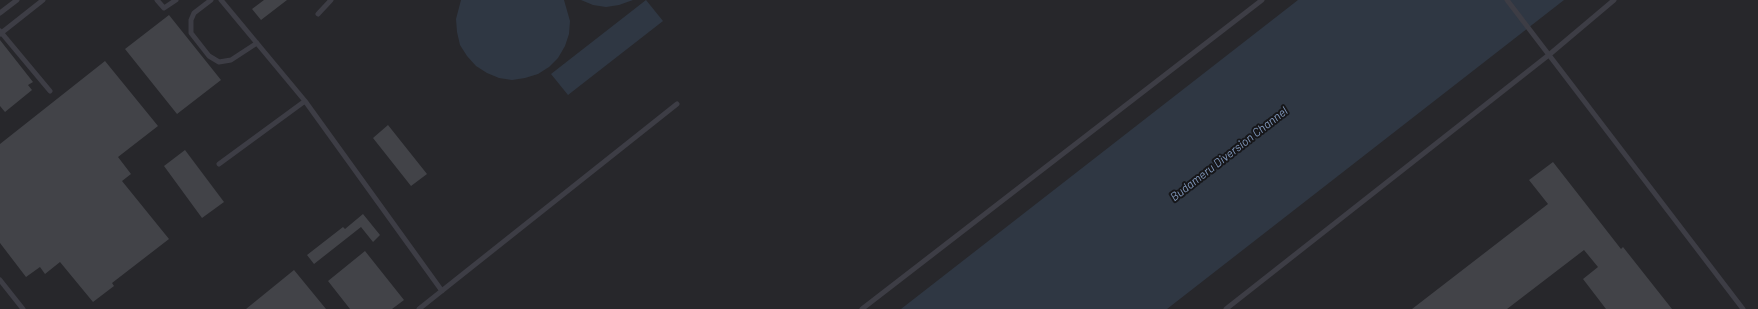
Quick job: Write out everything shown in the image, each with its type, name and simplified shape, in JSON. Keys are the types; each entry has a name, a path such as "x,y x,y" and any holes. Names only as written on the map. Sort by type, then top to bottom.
{"lane":[{"path":"0,13 15,0"},
{"path":"43,0 1,33 50,91"},
{"path":"158,0 164,8 176,0"},
{"path":"211,0 194,13 191,20 191,33 209,56 219,62 231,60 257,43"},
{"path":"221,0 305,101 442,291"},
{"path":"318,14 331,0"},
{"path":"862,309 1262,0"},
{"path":"1507,0 1550,54 1743,309"},
{"path":"1226,309 1550,54 1614,0"},
{"path":"219,164 305,101"},
{"path":"419,309 677,104"},
{"path":"0,280 23,309"}],"shaded area":[{"path":"0,0 1758,0 1758,309 0,309"}],"water":[{"path":"461,0 564,0 570,21 569,34 565,46 558,58 549,67 538,74 512,80 499,78 487,73 476,66 460,45 456,19"},
{"path":"581,0 633,0 619,5 606,7 593,5"},
{"path":"646,0 663,21 568,95 551,74"},
{"name":"Budameru Diversion Channel","path":"1298,0 1564,0 1167,309 901,309"}],"building":[{"path":"264,0 287,0 261,20 252,9"},
{"path":"169,15 221,80 177,114 125,49"},
{"path":"0,40 33,82 28,85 32,90 5,112 0,106"},
{"path":"105,61 158,126 118,157 131,174 122,181 169,239 112,283 114,286 93,302 60,262 45,274 40,267 26,277 0,243 0,144"},
{"path":"388,125 427,174 411,186 373,138"},
{"path":"185,150 224,202 202,218 164,166"},
{"path":"1553,162 1621,249 1623,247 1672,309 1606,309 1583,279 1598,267 1584,250 1507,309 1412,309 1548,204 1529,180"},
{"path":"363,214 380,235 373,242 361,227 314,264 307,255 343,227 345,229"},
{"path":"365,251 404,300 392,309 350,309 328,281"},
{"path":"294,270 326,309 246,309"}]}
